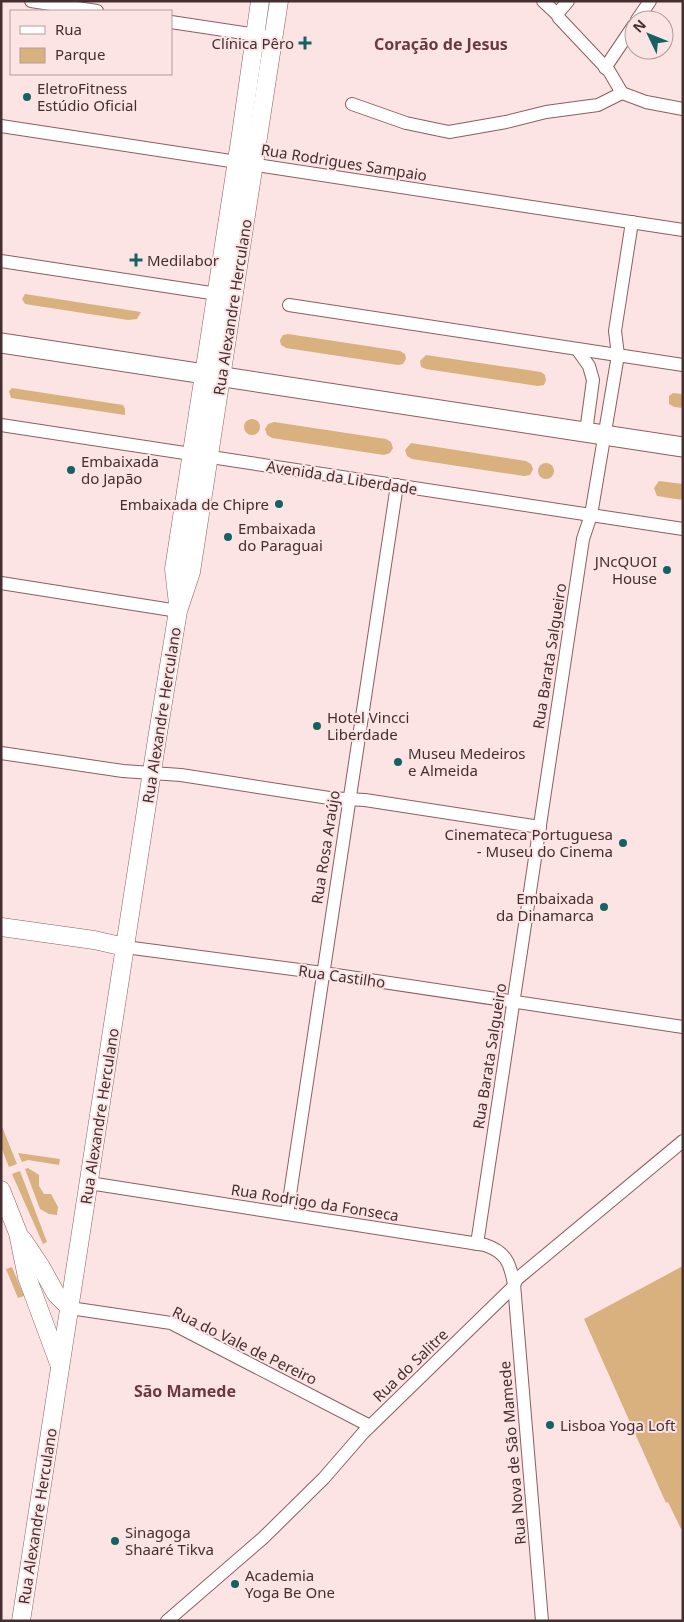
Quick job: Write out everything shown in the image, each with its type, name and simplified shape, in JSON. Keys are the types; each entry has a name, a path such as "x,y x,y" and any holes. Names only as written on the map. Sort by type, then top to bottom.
{"main road":[{"name":"Rua Alexandre Herculano","path":"21,1621 178,611 191,572 209,457 216,294 260,1"},
{"name":"Rua Alexandre Herculano","path":"178,611 174,569 191,454 234,297 279,1"},
{"path":"1,343 683,447"},
{"name":"Rua Castilho","path":"1,927 94,940 125,947"},
{"path":"1,1190 18,1234 27,1277 61,1369"},
{"path":"18,1234 41,1267 56,1294 70,1308"}],"street":[{"path":"31,1 90,10"},
{"path":"543,1 605,68 622,93 646,102 683,109"},
{"path":"557,14 568,1"},
{"path":"172,22 274,38"},
{"path":"605,68 624,40"},
{"path":"352,104 406,123 449,132 491,125 546,112 598,105 622,93"},
{"name":"Rua Rodrigues Sampaio","path":"1,126 683,230"},
{"name":"Rua Barata Salgueiro","path":"477,1244 583,539 591,515 618,355 615,331 632,222"},
{"path":"1,261 234,297"},
{"path":"289,305 683,365"},
{"path":"577,349 589,366 593,380 586,432"},
{"name":"Avenida da Liberdade","path":"1,425 683,529"},
{"name":"Rua Rosa Araújo","path":"287,1214 397,485"},
{"path":"1,583 178,611"},
{"path":"1,753 123,771 181,775 329,798 365,800 540,827"},
{"name":"Rua Castilho","path":"125,947 323,973 683,1027"},
{"name":"Rua do Salitre","path":"167,1621 263,1538 324,1478 370,1426 525,1273 683,1141"},
{"name":"Rua Rodrigo da Fonseca","path":"89,1183 494,1248 501,1252 507,1260 514,1284"},
{"name":"Rua Nova de São Mamede","path":"514,1284 542,1621"},
{"name":"Rua do Vale de Pereiro","path":"70,1308 171,1323 370,1426"}],"green space":[{"path":"25,294 141,312 137,319 128,320 25,304 22,299"},
{"path":"288,334 400,351 405,354 406,359 403,364 398,365 286,348 281,345 280,340 283,335"},
{"path":"426,355 541,372 545,375 546,380 544,385 538,386 426,369 421,367 420,361"},
{"path":"12,388 123,405 125,415 11,398 9,391"},
{"path":"673,393 683,394 683,408 674,407 669,404 669,396"},
{"path":"252,419 260,427 252,435 244,427"},
{"path":"274,422 386,439 391,442 393,448 390,453 384,455 272,438 267,435 265,429 268,424"},
{"path":"411,443 526,461 531,464 533,469 530,475 524,476 412,459 407,456 405,450"},
{"path":"546,463 554,471 546,479 538,471"},
{"path":"659,481 683,484 683,500 657,496 654,488"},
{"path":"1,1124 17,1164 9,1167 1,1147"},
{"path":"18,1153 60,1159 59,1165 28,1160 22,1162"},
{"path":"28,1168 39,1175 39,1186 44,1194 51,1194 58,1207 57,1215 49,1214 40,1209 25,1169"},
{"path":"20,1171 47,1242 43,1244 12,1174"},
{"path":"683,1266 683,1528 681,1529 668,1502 666,1503 584,1319"},
{"path":"12,1267 24,1296 18,1298 6,1269"}],"place":[{"name":"Clínica Pêro","path":"305,43"},
{"name":"EletroFitness Estúdio Oficial","path":"27,97"},
{"name":"Medilabor","path":"136,260"},
{"name":"Embaixada do Japão","path":"71,470"},
{"name":"Embaixada de Chipre","path":"279,504"},
{"name":"Embaixada do Paraguai","path":"228,537"},
{"name":"JNcQUOI House","path":"667,570"},
{"name":"Hotel Vincci Liberdade","path":"317,726"},
{"name":"Museu Medeiros e Almeida","path":"398,762"},
{"name":"Cinemateca Portuguesa - Museu do Cinema","path":"623,843"},
{"name":"Embaixada da Dinamarca","path":"604,907"},
{"name":"Lisboa Yoga Loft","path":"550,1425"},
{"name":"Sinagoga Shaaré Tikva","path":"115,1541"},
{"name":"Academia Yoga Be One","path":"235,1584"}],"district":[{"name":"Coração de Jesus","path":"441,44"},
{"name":"São Mamede","path":"185,1391"}]}
